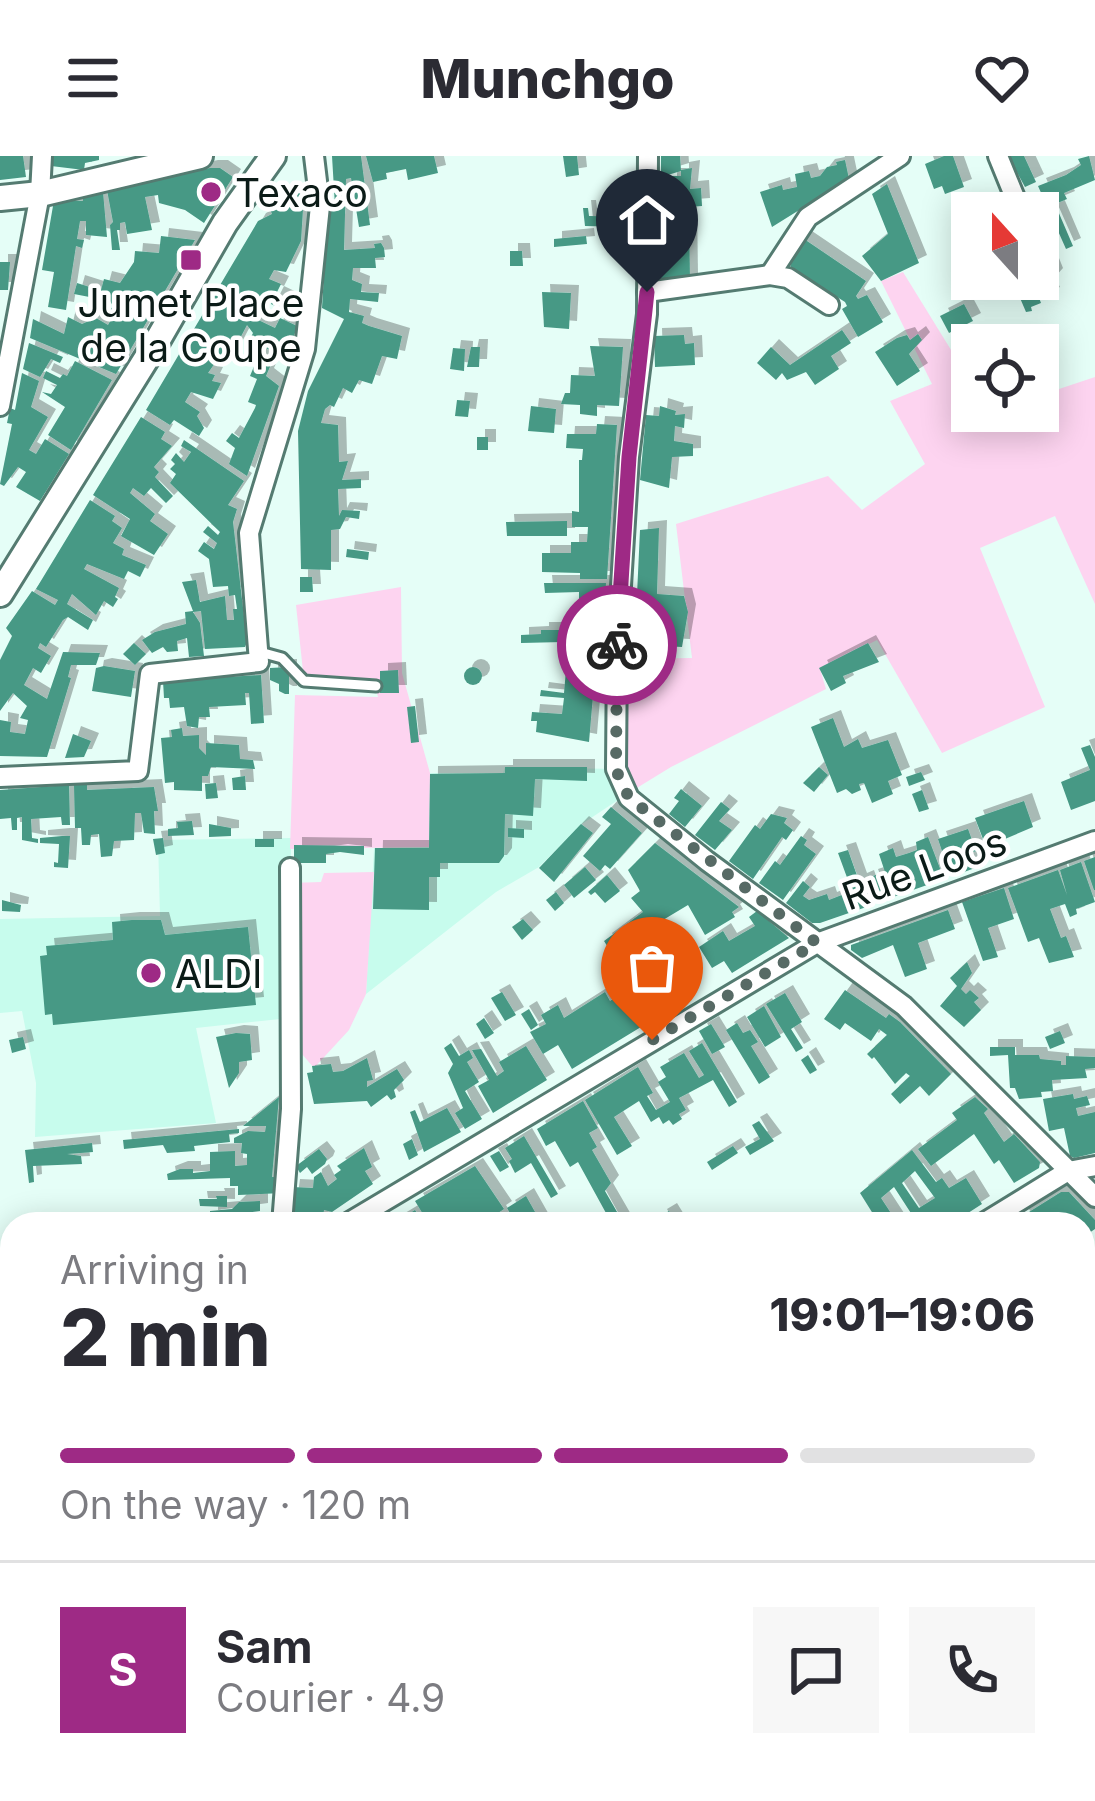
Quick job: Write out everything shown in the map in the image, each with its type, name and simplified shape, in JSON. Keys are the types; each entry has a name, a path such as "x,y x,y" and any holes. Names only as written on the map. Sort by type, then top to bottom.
{"street":[{"path":"0,406 40,194 41,156"},
{"path":"0,198 40,194 200,156"},
{"path":"0,777 138,771 150,674 259,662 249,533 305,349 320,206 314,156"},
{"path":"647,156 647,292 629,457 616,770 629,798 904,1006 1095,1197"},
{"path":"770,275 808,217 900,156"},
{"path":"998,156 1013,192"},
{"path":"2,584 156,343 250,190 264,158"},
{"path":"647,292 770,275 788,278 829,305"},
{"name":"Rue Loos","path":"366,1212 817,943 1095,841"},
{"path":"283,1212 291,1109 290,868"},
{"path":"1002,1212 1068,1172 1095,1166"}],"lane":[{"path":"258,651 282,658 304,681 376,686"}],"shaded area":[{"path":"903,272 951,350 951,432 1059,432 1059,389 1095,377 1095,604 1055,516 980,548 1045,707 942,753 877,640 820,669 826,689 627,794 627,659 692,658 676,524 828,476 862,510 925,464 890,401 932,384 881,281"},
{"path":"401,587 402,673 430,773 429,847 290,849 295,695 378,697 373,678 304,681 296,605"},
{"path":"505,767 616,769 627,794 582,824 539,867 496,892 366,994 374,848 428,847 430,773 503,773"},
{"path":"291,838 290,1018 196,1028 216,1123 35,1137 36,1083 22,1011 0,1013 0,919 160,916 158,840"},
{"path":"374,872 366,994 349,1030 314,1068 290,1040 290,883 321,882 324,873"}],"building":[{"path":"0,156 23,156 26,177 0,180"},
{"path":"52,156 99,156 99,160 85,163 84,170 51,166"},
{"path":"332,156 361,156 370,225 359,227 351,178 346,179 344,250 375,248 374,244 381,243 385,257 375,258 376,268 353,268 352,280 362,284 361,292 379,293 378,302 350,299 349,312 364,316 362,323 402,336 397,359 382,356 372,384 359,380 352,393 343,388 334,407 325,409 321,423 338,425 339,462 348,461 342,480 361,479 361,488 338,489 339,516 342,510 360,511 359,519 346,517 340,529 331,530 331,570 301,569 298,431 308,391 344,319 322,308 328,207 335,206"},
{"path":"366,156 434,156 438,173 408,180 406,169 386,173 387,179 373,182"},
{"path":"563,156 577,156 579,175 566,177"},
{"path":"661,156 680,156 681,171 661,177"},
{"path":"953,156 964,187 945,194 942,186 934,189 925,164"},
{"path":"1008,156 1024,156 1036,182 1025,187"},
{"path":"1089,156 1095,180 1064,193 1067,199 1059,202 1059,192 1041,192 1038,186 1081,165 1078,159"},
{"path":"845,160 849,179 772,227 760,192 782,185 783,190 797,187 795,174 809,171 811,178 820,176 827,167"},
{"path":"220,168 233,177 204,223 185,210 159,203 158,195 145,197 152,230 127,234 125,222 120,223 120,250 112,250 107,190"},
{"path":"692,168 690,189 701,188 702,206 661,209 661,189 669,189 669,176 681,176 681,170"},
{"path":"887,184 919,263 881,281 862,256 888,234 872,194"},
{"path":"103,192 107,237 86,235 86,221 80,221 77,239 84,240 82,248 76,246 66,310 48,307 54,272 42,270 53,206 59,200 83,201 83,195"},
{"path":"289,192 304,193 301,241 286,272 274,270 269,279 281,284 276,294 268,291 254,318 275,328 280,318 297,326 294,336 289,335 284,350 278,347 275,353 250,339 253,333 247,325 227,363 210,352 217,360 208,373 215,375 212,381 221,383 213,399 191,392 185,402 200,412 197,416 204,428 199,436 146,410 258,221 272,214 269,206 289,198"},
{"path":"583,208 588,208 589,216 643,217 641,256 624,256 626,227 585,226"},
{"path":"689,212 690,282 661,283 661,213"},
{"path":"1059,213 1073,246 1066,249 1059,233"},
{"path":"161,236 195,240 116,374 30,338 33,319 64,334 68,317 82,324 96,318 108,325 110,301 74,294 77,283 100,294 104,279 120,283 134,262 135,251 159,253"},
{"path":"586,236 587,244 554,247 554,239"},
{"path":"804,239 866,281 856,296 867,295 883,322 858,337 842,309 845,302 791,268 789,260"},
{"path":"510,251 522,251 523,266 510,266"},
{"path":"0,262 10,262 8,290 0,290"},
{"path":"542,292 571,293 569,329 544,327"},
{"path":"276,294 295,303 292,314 271,304"},
{"path":"1021,300 1040,300 1032,311 1026,312"},
{"path":"964,304 973,321 951,324 949,333 940,316"},
{"path":"842,330 851,343 831,356 839,369 815,385 806,372 787,380 782,373 776,380 757,363 771,347 790,365"},
{"path":"918,334 922,340 909,354 920,371 897,386 875,352 897,338 907,335 910,340"},
{"path":"684,335 685,344 694,343 695,365 655,367 654,336"},
{"path":"29,343 63,357 60,363 51,359 40,377 23,369"},
{"path":"590,346 623,347 619,406 597,405 597,416 580,414 580,405 561,404 565,393 570,393 571,375 595,376"},
{"path":"471,347 480,347 479,367 467,367"},
{"path":"453,348 465,349 464,371 450,369"},
{"path":"260,352 272,362 266,376 279,386 247,476 229,464 235,448 226,441 232,433 239,438 255,408 248,402 257,379 250,376"},
{"path":"75,361 112,380 71,450 48,435 65,407 42,392 51,394 57,385 43,378 46,371 67,376"},
{"path":"22,373 39,381 31,407 48,417 29,450 36,454 45,439 69,454 40,501 16,487 26,472 18,467 4,486 0,484 12,424 7,423 10,408 15,410"},
{"path":"457,400 470,401 468,417 455,416"},
{"path":"531,406 556,409 554,433 528,431"},
{"path":"660,406 676,411 675,415 685,414 684,428 675,426 674,441 693,444 693,456 672,457 669,488 640,480 646,415 659,416"},
{"path":"141,417 165,432 161,439 172,446 154,467 159,472 155,477 173,496 166,503 151,488 144,496 133,488 130,493 155,514 150,521 168,534 154,555 121,536 130,519 93,495"},
{"path":"597,424 617,425 607,579 542,572 542,553 571,553 571,542 587,542 588,527 572,527 572,511 579,512 583,449 566,448 567,434 596,434"},
{"path":"477,437 488,437 488,450 477,450"},
{"path":"184,440 244,481 228,505 237,509 233,522 247,642 245,647 205,649 201,611 193,612 200,623 204,656 189,657 187,638 177,641 178,651 167,652 163,647 152,653 142,640 186,624 185,612 193,611 182,582 196,580 200,602 225,596 227,620 234,620 233,609 237,609 228,586 213,587 209,559 198,551 204,542 214,549 217,543 203,532 208,526 220,532 170,483 176,474 170,469 175,464 171,460 176,453 184,462 191,452 181,446"},
{"path":"90,500 115,516 112,521 122,528 113,543 124,549 122,555 146,565 140,577 128,571 124,579 87,564 84,569 119,588 118,599 113,607 104,601 96,615 72,594 67,604 93,620 88,630 68,617 63,620 46,647 40,643 38,648 51,656 41,673 33,668 24,685 47,699 63,652 100,653 96,665 71,665 47,757 0,756 0,720 11,722 10,732 25,734 28,720 20,718 27,706 13,693 0,711 0,660 12,636 6,628 32,591 55,605 58,600 36,589"},
{"path":"567,521 567,536 507,536 506,522"},
{"path":"659,528 657,594 684,596 688,612 682,647 662,646 663,638 635,638 640,530"},
{"path":"347,549 369,552 368,560 346,557"},
{"path":"300,577 312,577 313,592 300,592"},
{"path":"544,583 606,583 605,600 579,600 579,592 545,593"},
{"path":"576,605 604,605 604,640 571,638"},
{"path":"541,630 563,630 563,642 521,643 521,635 541,634"},
{"path":"134,643 146,654 135,665 123,654"},
{"path":"868,643 879,662 843,676 846,683 831,691 819,668"},
{"path":"289,667 289,694 285,694 270,680 270,668"},
{"path":"473,667 482,676 473,685 464,676"},
{"path":"96,668 135,671 131,697 92,691"},
{"path":"398,670 399,693 380,693 380,671"},
{"path":"566,670 595,672 589,742 536,732 537,721 531,721 532,712 562,714 564,698 540,696 541,690 564,693"},
{"path":"261,675 264,723 251,724 249,693 245,693 246,705 209,707 210,717 199,717 198,728 187,726 184,707 170,708 169,698 164,698 163,681"},
{"path":"415,706 419,742 411,743 407,707"},
{"path":"833,718 844,747 858,739 862,748 888,740 902,775 888,781 893,794 872,803 864,783 852,794 846,789 837,793 811,727"},
{"path":"182,728 183,736 199,735 199,748 206,755 206,743 239,745 240,759 253,760 255,769 211,767 208,776 202,776 202,791 174,790 174,782 165,783 161,738 172,737 171,730"},
{"path":"73,734 91,741 84,757 65,758"},
{"path":"1090,745 1095,757 1095,801 1071,810 1061,782 1090,770 1081,748"},
{"path":"505,767 587,767 587,781 535,779 533,816 505,814 504,856 499,863 440,863 440,877 429,877 429,910 373,909 375,848 429,848 430,774 505,773"},
{"path":"819,767 828,775 814,792 803,783"},
{"path":"921,772 925,780 909,786 906,777"},
{"path":"245,776 246,790 233,790 232,778"},
{"path":"216,783 218,798 206,799 205,784"},
{"path":"69,785 70,825 62,825 61,817 31,819 32,838 38,843 22,840 22,817 17,818 17,830 12,830 11,818 0,819 0,790"},
{"path":"74,785 87,785 87,790 154,787 155,834 144,833 141,813 135,813 134,840 114,841 112,856 101,857 99,834 91,835 90,845 82,845 81,828 75,828"},
{"path":"681,789 702,806 685,827 669,814"},
{"path":"922,790 929,809 919,812 912,794"},
{"path":"1024,801 1033,827 986,847 975,818"},
{"path":"721,802 730,809 719,821 732,830 715,850 695,835"},
{"path":"611,807 642,833 610,869 605,865 600,871 583,856 611,824 602,817"},
{"path":"771,814 787,818 784,823 793,830 786,840 782,837 753,879 729,861 755,825 760,829"},
{"path":"192,821 194,835 168,836 168,829 178,828 177,822"},
{"path":"209,824 231,828 231,836 209,837"},
{"path":"581,824 593,833 554,882 539,868"},
{"path":"508,828 524,829 524,838 508,837"},
{"path":"968,829 976,851 970,853 975,868 956,875 938,839"},
{"path":"70,836 68,868 54,867 59,844 40,843 40,838"},
{"path":"801,836 816,854 783,900 759,883 775,861 780,865"},
{"path":"928,837 944,879 879,902 870,877 885,872 879,854 893,848 896,857 909,853 917,850 916,842"},
{"path":"163,838 165,853 156,855 153,839"},
{"path":"255,839 274,839 274,847 255,847"},
{"path":"655,843 739,907 732,912 735,917 705,935 688,905 653,926 666,948 653,955 640,934 611,952 604,941 643,912 631,898 640,891 628,870"},
{"path":"294,845 364,846 364,855 340,852 326,854 326,863 294,863"},
{"path":"848,850 859,881 866,878 875,904 812,923 786,903 803,881 810,887 803,896 809,900 827,894 829,900 852,891 838,853"},
{"path":"1095,857 1095,890 1094,890 1084,861"},
{"path":"1081,862 1095,902 1076,909 1077,914 1070,917 1065,904 1050,909 1074,957 1049,963 1039,938 1028,942 1008,888 1058,870 1067,895 1060,870"},
{"path":"585,867 596,880 574,898 564,885"},
{"path":"607,875 620,891 605,903 595,892 588,892"},
{"path":"1004,888 1014,919 988,928 998,957 983,961 962,902"},
{"path":"556,892 564,903 555,911 546,900"},
{"path":"2,900 21,905 20,912 2,911"},
{"path":"948,910 955,929 918,943 927,969 905,977 893,945 862,958 851,950 851,945"},
{"path":"757,911 789,938 732,973 724,961 712,968 699,947 723,931 729,941 755,926 749,917"},
{"path":"523,919 533,930 522,940 512,927"},
{"name":"ALDI","path":"161,920 165,935 248,927 256,1005 53,1025 52,1014 45,1015 40,956 47,955 46,946 113,940 112,922"},
{"path":"967,962 972,973 961,989 979,998 974,1002 981,1010 964,1027 940,1006 957,986 950,978"},
{"path":"622,972 632,988 627,991 632,1000 643,994 648,1001 673,986 682,1002 572,1069 558,1045 543,1054 530,1032 546,1024 541,1015 558,1005 564,1018 605,992 610,1001 606,986"},
{"path":"845,990 900,1022 951,1074 929,1096 920,1086 900,1104 891,1094 910,1076 906,1073 895,1084 867,1054 887,1035 879,1029 871,1041 845,1023 840,1030 824,1019"},
{"path":"502,992 516,1015 505,1021 491,998"},
{"path":"785,993 802,1022 791,1029 803,1048 796,1052 766,1004"},
{"path":"764,1006 781,1037 765,1047 747,1017"},
{"path":"529,1009 538,1025 531,1030 521,1014"},
{"path":"484,1018 494,1033 485,1039 476,1024"},
{"path":"737,1023 758,1042 751,1046 770,1077 759,1084 726,1030"},
{"path":"711,1024 725,1047 712,1054 699,1031"},
{"path":"1060,1031 1065,1043 1050,1049 1045,1037"},
{"path":"250,1034 252,1060 239,1062 239,1073 229,1088 216,1037"},
{"path":"23,1037 26,1049 12,1053 9,1040"},
{"path":"451,1043 459,1056 469,1050 473,1058 467,1062 479,1082 465,1091 482,1119 465,1129 455,1113 463,1108 448,1073 453,1064 444,1048"},
{"path":"702,1043 737,1102 729,1107 713,1080 679,1098 686,1110 673,1125 669,1120 663,1124 659,1117 651,1122 639,1101 614,1117 632,1146 617,1155 585,1100 638,1067 653,1093 647,1096 656,1110 670,1102 658,1082 666,1077 660,1067 684,1053 699,1078 704,1075 689,1051"},
{"path":"526,1046 547,1080 493,1113 478,1086 489,1080 472,1050 481,1049 497,1076 504,1071 499,1062"},
{"path":"990,1047 1015,1047 1015,1055 1039,1055 1061,1061 1061,1065 1066,1065 1066,1056 1095,1057 1095,1068 1085,1069 1087,1078 1052,1080 1053,1091 1041,1092 1042,1097 1019,1099 1015,1088 1010,1088 1008,1055 990,1056"},
{"path":"808,1055 817,1070 810,1074 801,1060"},
{"path":"367,1058 373,1080 367,1081 367,1087 397,1069 404,1080 394,1090 396,1097 391,1100 387,1095 371,1107 367,1101 314,1104 307,1073 313,1072 312,1066 331,1064 333,1072 343,1071"},
{"path":"1073,1094 1074,1099 1087,1096 1090,1105 1076,1108 1078,1116 1095,1112 1095,1153 1074,1158 1064,1128 1049,1131 1043,1099"},
{"path":"279,1097 272,1177 282,1177 282,1193 238,1195 238,1186 230,1186 230,1178 168,1180 167,1174 180,1169 210,1171 210,1152 235,1151 235,1166 247,1165 242,1143 234,1143 234,1138 248,1131 265,1132 266,1126 243,1126"},
{"path":"975,1097 988,1109 984,1113 1004,1142 1014,1134 1040,1162 1039,1168 1014,1183 974,1134 931,1166 918,1149 957,1120 952,1113"},
{"path":"583,1101 598,1128 589,1133 597,1147 592,1150 611,1183 605,1191 617,1212 605,1212 578,1162 570,1167 555,1141 546,1146 537,1129"},
{"path":"447,1108 461,1132 424,1152 410,1112 415,1110 420,1122"},
{"path":"759,1121 774,1141 750,1155 745,1147 760,1139 752,1125"},
{"path":"239,1129 229,1134 230,1142 194,1146 195,1151 167,1153 163,1145 124,1149 123,1140"},
{"path":"524,1136 558,1194 551,1198 531,1163 515,1173 509,1161 505,1148"},
{"path":"412,1139 418,1155 409,1160 403,1144"},
{"path":"92,1143 93,1152 67,1154 81,1156 82,1164 33,1166 34,1182 29,1183 25,1150"},
{"path":"733,1146 738,1153 712,1170 707,1162"},
{"path":"364,1148 372,1167 365,1171 373,1184 332,1212 289,1212 292,1187 313,1188 314,1177 321,1172 328,1186 337,1179 334,1175 341,1170 337,1166"},
{"path":"319,1149 327,1159 325,1164 312,1174 307,1167 300,1173 296,1166"},
{"path":"912,1150 936,1182 942,1178 949,1188 966,1178 982,1204 970,1212 910,1212 894,1187 881,1198 890,1212 872,1212 860,1193","holes":["915,1171 935,1198 919,1208 902,1183"]},
{"path":"499,1151 509,1167 500,1172 490,1156"},
{"path":"475,1166 504,1209 422,1212 415,1201"},
{"path":"1069,1192 1088,1212 1029,1212"},
{"path":"227,1196 227,1207 200,1206 199,1199"},
{"path":"526,1196 535,1212 509,1212 507,1208"},
{"path":"260,1201 260,1211 210,1212 232,1209 239,1202"}],"way so far":[{"path":"617,645 616,770 629,798 817,943 652,1040"}],"place":[{"name":"Texaco","path":"211,192"},
{"name":"Jumet Place de la Coupe","path":"191,260"},
{"name":"ALDI","path":"151,973"}],"route":[{"path":"617,645 629,457 647,292"}]}
